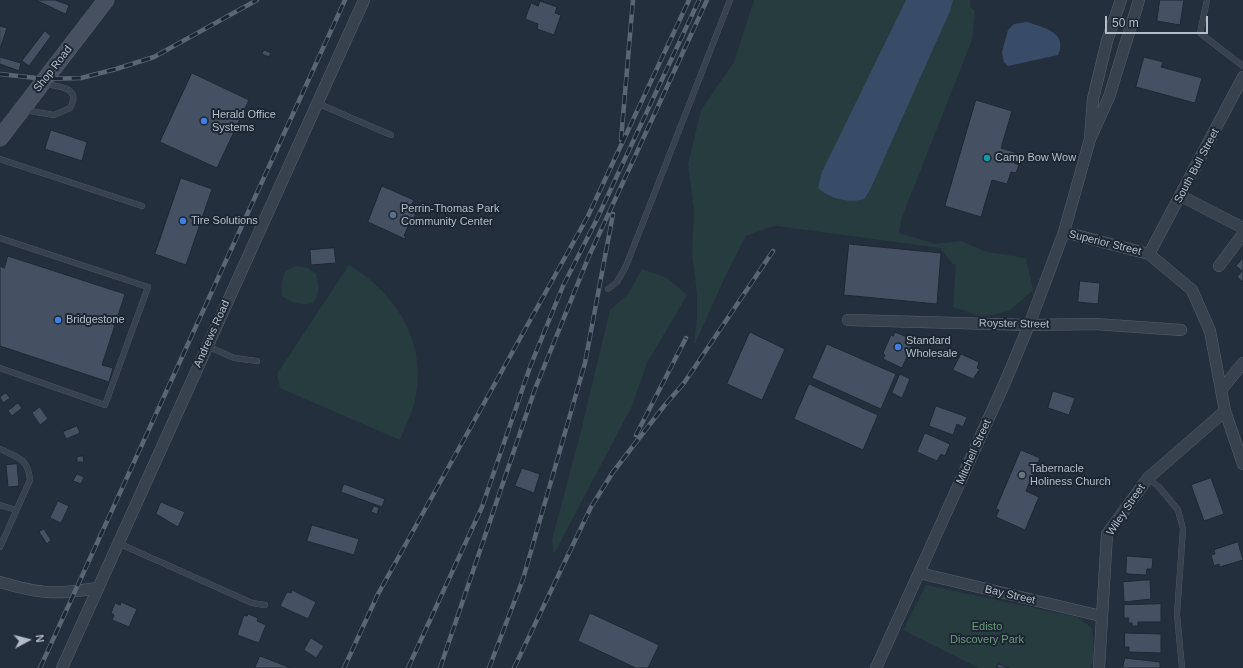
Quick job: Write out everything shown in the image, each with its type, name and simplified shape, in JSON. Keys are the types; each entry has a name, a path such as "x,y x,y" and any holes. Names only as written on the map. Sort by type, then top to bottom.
{"street":[{"name":"Shop Road","path":"0,138 106,0"},
{"name":"Andrews Road","path":"62,668 117,543 364,0"},
{"name":"Superior Street","path":"1090,139 1093,99 1107,41 1121,0"},
{"name":"Superior Street","path":"1139,0 1109,97 1090,139 1064,232 1149,254 1192,290 1210,331 1225,411 1243,464"},
{"name":"South Bull Street","path":"1149,254 1243,77"},
{"path":"1181,196 1243,228"},
{"name":"Mitchell Street","path":"876,668 1029,325 1064,232"},
{"path":"1219,266 1243,234"},
{"name":"Royster Street","path":"848,320 1029,325 1095,324 1181,330"},
{"path":"1221,390 1243,363"},
{"name":"Wiley Street","path":"1099,668 1107,534 1148,478 1225,411"},
{"name":"Bay Street","path":"919,573 1102,616"},
{"path":"0,582 28,591 51,594 97,588"}],"lane":[{"path":"608,289 617,282 626,266 730,0"},
{"path":"1207,0 1200,33 1243,66"},
{"path":"21,110 54,115 70,108 74,102 72,94 68,88 41,84"},
{"path":"317,103 391,135"},
{"path":"0,159 142,206"},
{"path":"0,238 148,287 105,405 0,368"},
{"path":"207,346 234,358 257,361"},
{"path":"0,449 25,461 29,469 30,480 0,547"},
{"path":"1148,478 1159,487 1178,510 1183,529 1177,614 1182,668"},
{"path":"0,505 16,510"},
{"path":"117,543 252,604 265,605"}],"green space":[{"path":"754,0 971,0 970,7 975,11 972,40 902,217 899,233 935,244 961,241 987,252 1026,258 1033,290 1009,311 982,317 953,307 956,265 953,264 940,248 777,226 770,227 746,236 725,277 694,346 697,317 697,294 692,254 694,210 688,164 701,110 734,62"},
{"path":"349,265 381,290 394,305 405,322 412,340 417,359 418,380 415,401 400,440 280,388 277,374"},
{"path":"298,266 308,268 316,274 318,289 317,296 313,303 297,303 282,296 283,276 288,270"},
{"path":"642,269 667,278 687,295 647,363 632,406 554,554 552,540 580,435 610,310 628,294"},
{"name":"Edisto Discovery Park","path":"926,585 1077,617 1092,628 1094,656 1091,668 979,668 903,630"}],"water":[{"path":"906,0 953,0 950,11 870,190 864,199 852,201 833,197 818,188 822,172"},
{"path":"1027,22 1047,29 1057,36 1060,41 1058,55 1008,66 1004,62 1002,52 1008,30 1014,24"}],"building":[{"path":"36,0 55,0 69,5 66,14"},
{"path":"1160,0 1184,0 1180,25 1157,21"},
{"path":"540,1 557,7 555,13 561,15 554,35 537,29 538,24 525,19 531,3 538,6"},
{"path":"0,26 7,28 0,49"},
{"path":"45,31 51,36 29,66 22,61"},
{"path":"264,50 271,53 269,57 262,54"},
{"path":"0,57 21,63 19,71 0,64"},
{"path":"1144,57 1163,62 1161,67 1202,78 1195,103 1136,87"},
{"name":"Herald Office Systems","path":"192,73 249,100 217,168 160,142"},
{"name":"Camp Bow Wow","path":"976,100 1012,111 1001,148 1017,153 1014,163 1019,165 1016,173 1011,172 1007,184 992,180 981,217 945,206"},
{"path":"51,130 87,142 82,161 45,149"},
{"name":"Tire Solutions","path":"181,178 212,189 186,265 155,254"},
{"name":"Perrin-Thomas Park Community Center","path":"382,186 414,200 410,208 417,211 413,220 411,219 404,236 406,237 405,239 368,222"},
{"path":"849,244 941,253 937,304 844,295"},
{"path":"334,248 336,263 311,265 310,250"},
{"name":"Bridgestone","path":"8,256 125,294 102,365 113,368 109,382 0,346 0,266 4,268"},
{"path":"1243,258 1243,282 1237,277 1242,271 1236,266"},
{"path":"1080,281 1100,283 1098,304 1078,302"},
{"path":"750,332 785,349 762,400 727,384"},
{"name":"Standard Wholesale","path":"895,332 914,340 902,368 883,359 885,355 883,353 891,335 893,336"},
{"path":"827,344 896,374 881,409 812,378"},
{"path":"961,354 979,362 977,368 980,369 973,379 953,370"},
{"path":"900,374 910,379 902,398 892,393"},
{"path":"809,384 878,415 863,450 794,419"},
{"path":"1053,391 1075,398 1069,415 1048,408"},
{"path":"6,393 10,398 3,403 0,397"},
{"path":"18,403 22,408 12,416 8,411"},
{"path":"936,406 967,417 963,427 957,424 953,435 929,426"},
{"path":"40,407 48,419 40,425 32,413"},
{"path":"77,426 80,433 66,439 63,432"},
{"path":"925,433 950,444 945,456 941,454 937,461 917,452"},
{"name":"Tabernacle Holiness Church","path":"1021,450 1040,458 1026,491 1039,497 1025,530 996,517 999,510 996,509"},
{"path":"83,456 84,462 77,462 77,457"},
{"path":"17,464 19,486 8,487 6,465"},
{"path":"522,468 540,474 534,493 515,486"},
{"path":"77,474 84,477 81,484 73,481"},
{"path":"1211,478 1224,514 1204,521 1191,485"},
{"path":"344,484 385,499 382,507 341,492"},
{"path":"58,501 69,506 61,523 50,518"},
{"path":"161,502 185,512 178,527 156,514"},
{"path":"374,506 379,508 377,514 371,512"},
{"path":"312,525 359,539 354,555 307,541"},
{"path":"44,529 51,540 47,544 39,532"},
{"path":"1238,542 1243,560 1220,567 1219,564 1214,566 1211,555 1215,554 1214,550"},
{"path":"1127,556 1153,558 1152,569 1147,569 1146,575 1128,574 1126,572"},
{"path":"1150,580 1151,599 1124,602 1123,582"},
{"path":"292,590 316,602 308,619 280,606 287,592 291,593"},
{"path":"121,602 137,609 129,627 112,620 114,615 111,613 115,603 120,605"},
{"path":"1161,604 1161,622 1138,622 1138,626 1132,626 1132,623 1128,623 1129,618 1124,618 1124,605"},
{"path":"590,613 659,645 648,668 636,668 578,641"},
{"path":"248,614 258,618 257,621 266,625 259,643 237,635 244,615 247,616"},
{"path":"1125,633 1161,634 1161,653 1129,652 1129,647 1125,647"},
{"path":"311,638 324,646 316,658 304,650"},
{"path":"260,656 291,668 255,668"},
{"path":"1125,658 1160,662 1160,668 1123,668"},
{"path":"999,664 1009,668 997,668"}],"railway":[{"path":"0,74 45,79 81,78 116,69 154,57 257,0"},
{"path":"40,668 345,0"},
{"path":"621,140 633,0"},
{"path":"344,668 378,594 588,216 689,0"},
{"path":"408,668 482,507 530,367 563,286 596,221 699,0"},
{"path":"440,668 535,389 589,256 707,0"},
{"path":"489,668 523,579 585,363 613,214"},
{"path":"514,668 591,507 613,472 664,406 684,383 773,251"},
{"path":"636,435 686,338"}],"place":[{"name":"Herald Office Systems","path":"204,121"},
{"name":"Camp Bow Wow","path":"987,158"},
{"name":"Perrin-Thomas Park Community Center","path":"393,215"},
{"name":"Tire Solutions","path":"183,221"},
{"name":"Bridgestone","path":"58,320"},
{"name":"Standard Wholesale","path":"898,347"},
{"name":"Tabernacle Holiness Church","path":"1022,475"}]}
